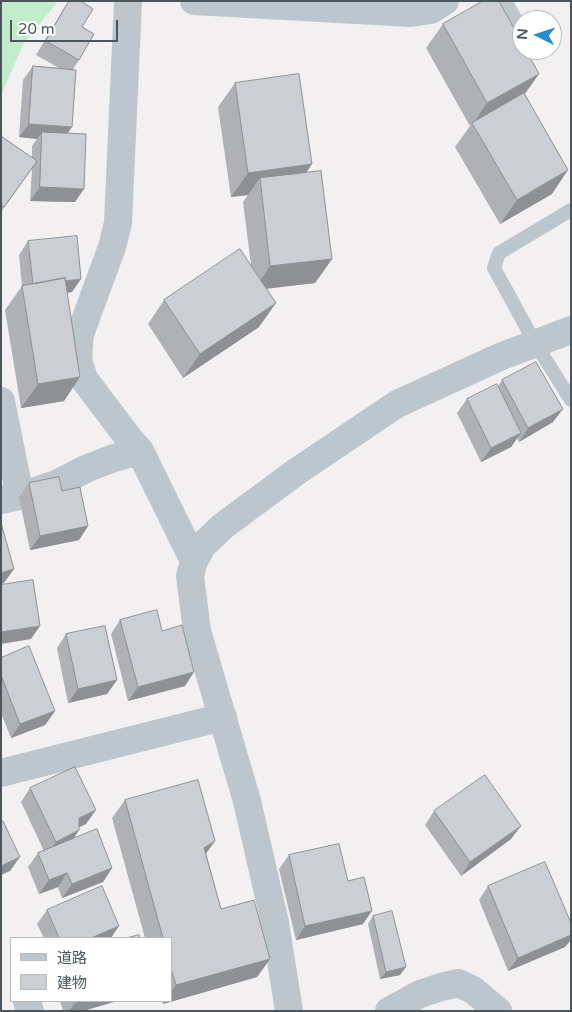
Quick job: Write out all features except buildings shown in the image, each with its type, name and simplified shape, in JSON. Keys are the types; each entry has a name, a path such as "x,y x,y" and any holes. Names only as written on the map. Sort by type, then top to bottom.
{"street":[{"path":"128,1 118,223 112,247 80,334 78,360 84,379 130,440 140,450 194,560"},
{"path":"194,1 411,13 431,10 445,1"},
{"path":"289,1011 275,923 256,838 197,631 190,576 194,560 203,545 223,526 296,472 397,404 502,356 571,330"},
{"path":"1,401 11,498 56,484 88,468 140,450"},
{"path":"1,772 223,718"},
{"path":"389,1011 420,994 458,983 472,990 498,1011"}],"lane":[{"path":"505,1 512,13"},
{"path":"571,210 499,253 494,268 534,343 571,400"}],"green space":[{"path":"1,1 58,1 23,45 1,95"}]}
